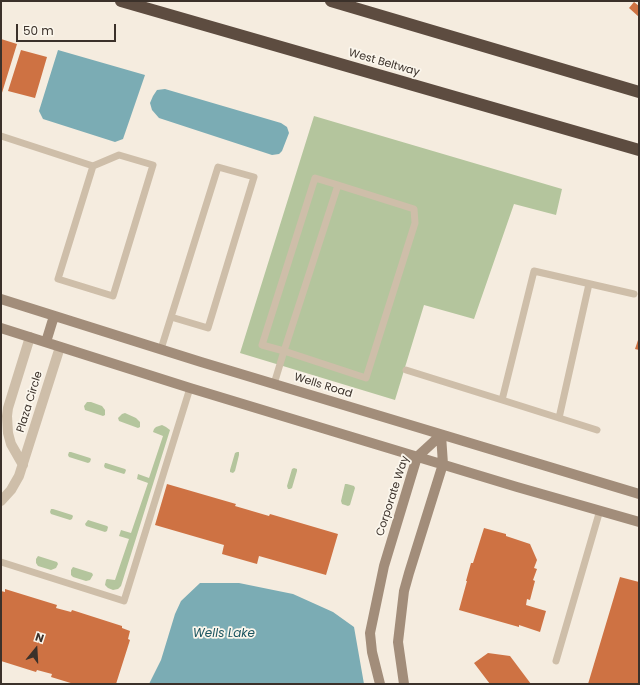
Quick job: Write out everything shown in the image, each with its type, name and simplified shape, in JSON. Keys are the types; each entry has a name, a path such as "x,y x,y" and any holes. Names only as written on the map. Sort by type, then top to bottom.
{"highway":[{"name":"West Beltway","path":"121,1 639,150"},
{"path":"331,1 639,92"}],"main road":[{"name":"Wells Road","path":"1,299 274,384 639,494"},
{"path":"46,342 54,316"},
{"path":"1,328 190,388 639,522"},
{"path":"404,684 398,642 404,591 443,464 441,435"},
{"name":"Corporate Way","path":"380,684 372,652 370,633 384,566 417,456 441,435"}],"street":[{"name":"Plaza Circle","path":"23,465 11,444 8,433 7,416 8,408 30,337"},
{"name":"Plaza Circle","path":"1,501 14,486 19,476 60,347"}],"lane":[{"path":"1,136 93,166 119,155 153,165 113,296 58,279 93,166"},
{"path":"161,349 218,166 254,177 208,328 171,317"},
{"path":"315,178 414,209 415,222 366,378 284,351 262,345 315,178"},
{"path":"274,384 338,185"},
{"path":"502,400 534,271 634,294"},
{"path":"559,418 589,284"},
{"path":"406,370 597,430"},
{"path":"1,562 124,601 190,388"},
{"path":"556,661 600,510"}],"green space":[{"path":"314,116 562,189 556,215 514,204 474,319 424,305 395,400 240,353"},
{"path":"87,402 102,406 105,410 105,415 103,416 85,410 84,406"},
{"path":"125,413 136,418 140,422 140,427 138,428 119,421 118,418"},
{"path":"162,425 170,430 121,586 118,589 113,590 105,585 106,580 115,580 129,539 119,536 121,530 131,533 148,483 137,479 138,474 149,478 163,436 153,432 156,427"},
{"path":"69,452 90,458 90,462 88,463 69,457"},
{"path":"239,452 239,455 235,471 233,473 230,472 230,470 235,453"},
{"path":"105,463 125,469 125,473 124,474 105,468"},
{"path":"292,469 297,469 297,471 292,488 288,489 287,486"},
{"path":"345,484 354,486 355,488 350,505 348,506 342,504 341,501"},
{"path":"51,509 72,515 72,519 70,520 51,514"},
{"path":"88,520 107,526 107,531 105,532 86,526 85,524"},
{"path":"38,556 57,562 58,564 56,568 51,570 38,566 36,559"},
{"path":"73,567 92,573 93,575 90,580 86,581 73,577 71,575 71,570"}],"water":[{"path":"58,50 145,75 123,139 115,142 43,119 39,111"},
{"path":"165,89 281,123 287,127 289,133 282,151 279,154 272,155 159,118 152,110 150,103 157,90"},
{"name":"Wells Lake","path":"200,583 239,583 293,594 333,612 354,627 364,684 149,684 161,660 175,614 181,601"}],"building":[{"path":"634,2 639,6 639,17 629,8"},
{"path":"1,39 17,44 1,96"},
{"path":"21,50 47,57 35,98 8,91"},
{"path":"639,337 639,350 635,349"},
{"path":"167,484 236,504 235,506 269,516 270,514 338,534 326,575 259,556 257,564 222,554 224,545 155,525"},
{"path":"484,528 506,534 506,536 530,544 537,560 534,568 537,569 533,580 535,581 530,600 527,599 526,605 546,611 540,632 519,625 519,627 459,610 471,563 473,563"},
{"path":"620,577 639,582 639,684 588,684"},
{"path":"5,589 57,605 56,608 71,612 72,610 122,626 122,628 130,631 128,639 130,640 116,684 74,684 51,677 52,674 37,670 36,672 1,661 1,591 5,592"},
{"path":"488,653 510,656 531,684 490,684 474,663"}]}
